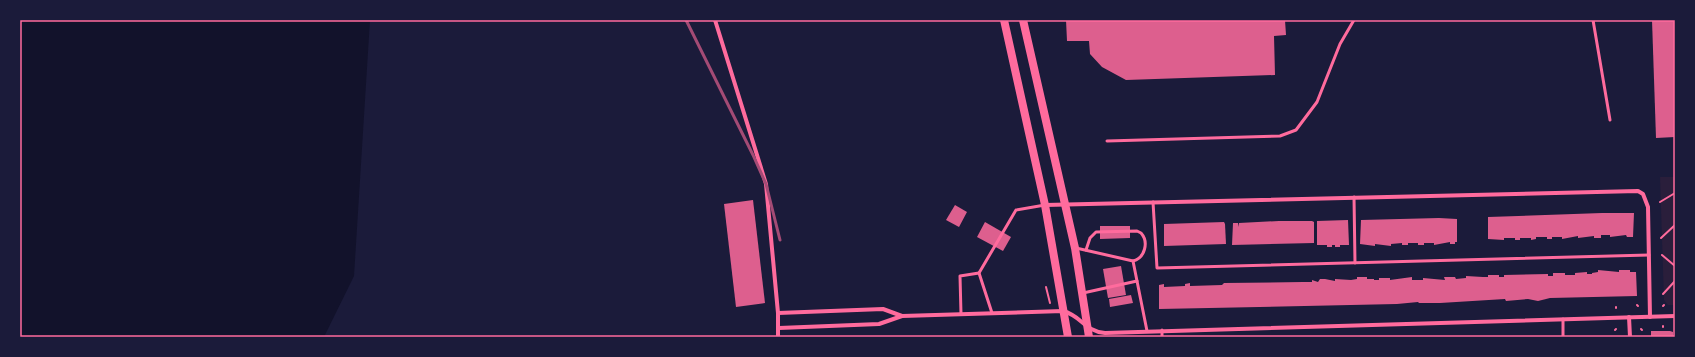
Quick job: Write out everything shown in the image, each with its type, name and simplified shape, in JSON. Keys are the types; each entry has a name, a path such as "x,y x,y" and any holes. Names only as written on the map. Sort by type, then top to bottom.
{"main road":[{"path":"1004,20 1045,205 1068,337"},
{"path":"1024,20 1066,204 1089,333"}],"street":[{"path":"715,20 766,184 778,313 778,337"},
{"path":"1045,205 1633,190 1643,194 1648,207 1650,317"},
{"path":"778,313 883,309 902,316"},
{"path":"779,328 879,324 902,316 1063,311 1076,317 1089,333 1675,316"},
{"path":"1628,317 1630,337"}],"lane":[{"path":"1107,141 1280,136 1296,130 1317,102 1340,44 1354,20"},
{"path":"1593,20 1610,120"},
{"path":"1354,197 1355,263"},
{"path":"1153,202 1157,268 1649,255"},
{"path":"992,313 979,273 1016,210 1045,205"},
{"path":"1075,248 1133,261 1141,258 1144,253 1143,235 1137,231 1096,232 1090,238 1086,250"},
{"path":"1133,261 1147,331"},
{"path":"961,314 960,276 979,273"},
{"path":"1083,293 1137,281"},
{"path":"1563,319 1563,337"},
{"path":"1162,330 1162,337"}],"path":[{"path":"1660,202 1675,193"},
{"path":"1661,238 1675,225"},
{"path":"1662,255 1675,266"},
{"path":"1663,294 1675,281"}],"shaded area":[{"path":"20,20 370,20 354,276 324,337 20,337"},
{"path":"1660,177 1675,177 1675,305 1668,305 1664,300"}],"building":[{"path":"1066,20 1285,20 1286,35 1274,36 1275,75 1126,80 1102,67 1090,54 1089,41 1067,41"},
{"path":"1652,20 1675,20 1675,137 1656,138"},
{"path":"753,200 765,303 736,307 724,204"},
{"path":"955,205 967,212 959,227 946,220"},
{"path":"1634,213 1633,237 1627,237 1626,235 1610,237 1610,235 1601,235 1601,238 1594,238 1594,236 1578,238 1578,236 1562,239 1562,237 1552,237 1552,239 1547,239 1547,237 1536,237 1536,239 1531,240 1531,238 1520,238 1520,240 1515,240 1515,238 1504,238 1504,240 1488,239 1488,217"},
{"path":"1457,219 1457,242 1455,242 1455,244 1450,244 1450,242 1434,245 1434,243 1424,243 1424,245 1418,245 1418,243 1408,243 1408,245 1402,245 1402,243 1391,244 1391,246 1375,244 1375,246 1360,244 1361,220"},
{"path":"1348,220 1349,245 1340,245 1340,247 1335,247 1335,245 1332,245 1332,247 1327,247 1327,245 1317,245 1317,221"},
{"path":"1279,221 1314,222 1314,243 1232,245 1233,223 1238,223 1238,227 1239,223"},
{"path":"985,222 1011,237 1003,251 977,237"},
{"path":"1224,222 1226,244 1164,246 1164,224"},
{"path":"1100,226 1130,226 1130,238 1100,239"},
{"path":"1121,266 1126,295 1108,298 1103,269"},
{"path":"1598,270 1619,272 1619,270 1630,270 1630,272 1636,272 1637,296 1550,298 1538,301 1528,299 1506,301 1505,299 1440,303 1418,302 1397,304 1159,309 1159,285 1164,284 1164,287 1185,286 1185,284 1190,283 1190,286 1222,285 1224,283 1312,282 1312,280 1318,282 1320,279 1335,281 1335,279 1357,279 1357,277 1367,277 1367,279 1374,280 1379,280 1379,278 1390,278 1390,280 1412,277 1412,280 1423,280 1423,278 1445,280 1444,277 1455,277 1456,279 1466,278 1466,276 1488,277 1488,275 1499,275 1499,277 1504,277 1504,275 1548,274 1548,276 1553,276 1553,273 1575,275 1575,273 1587,272 1587,274 1592,274 1598,272"},
{"path":"1131,295 1133,303 1110,307 1109,299"},
{"path":"1651,331 1670,331 1673,332 1673,337 1646,337 1651,336"}],"railway":[{"path":"686,20 766,184 780,240"}]}
